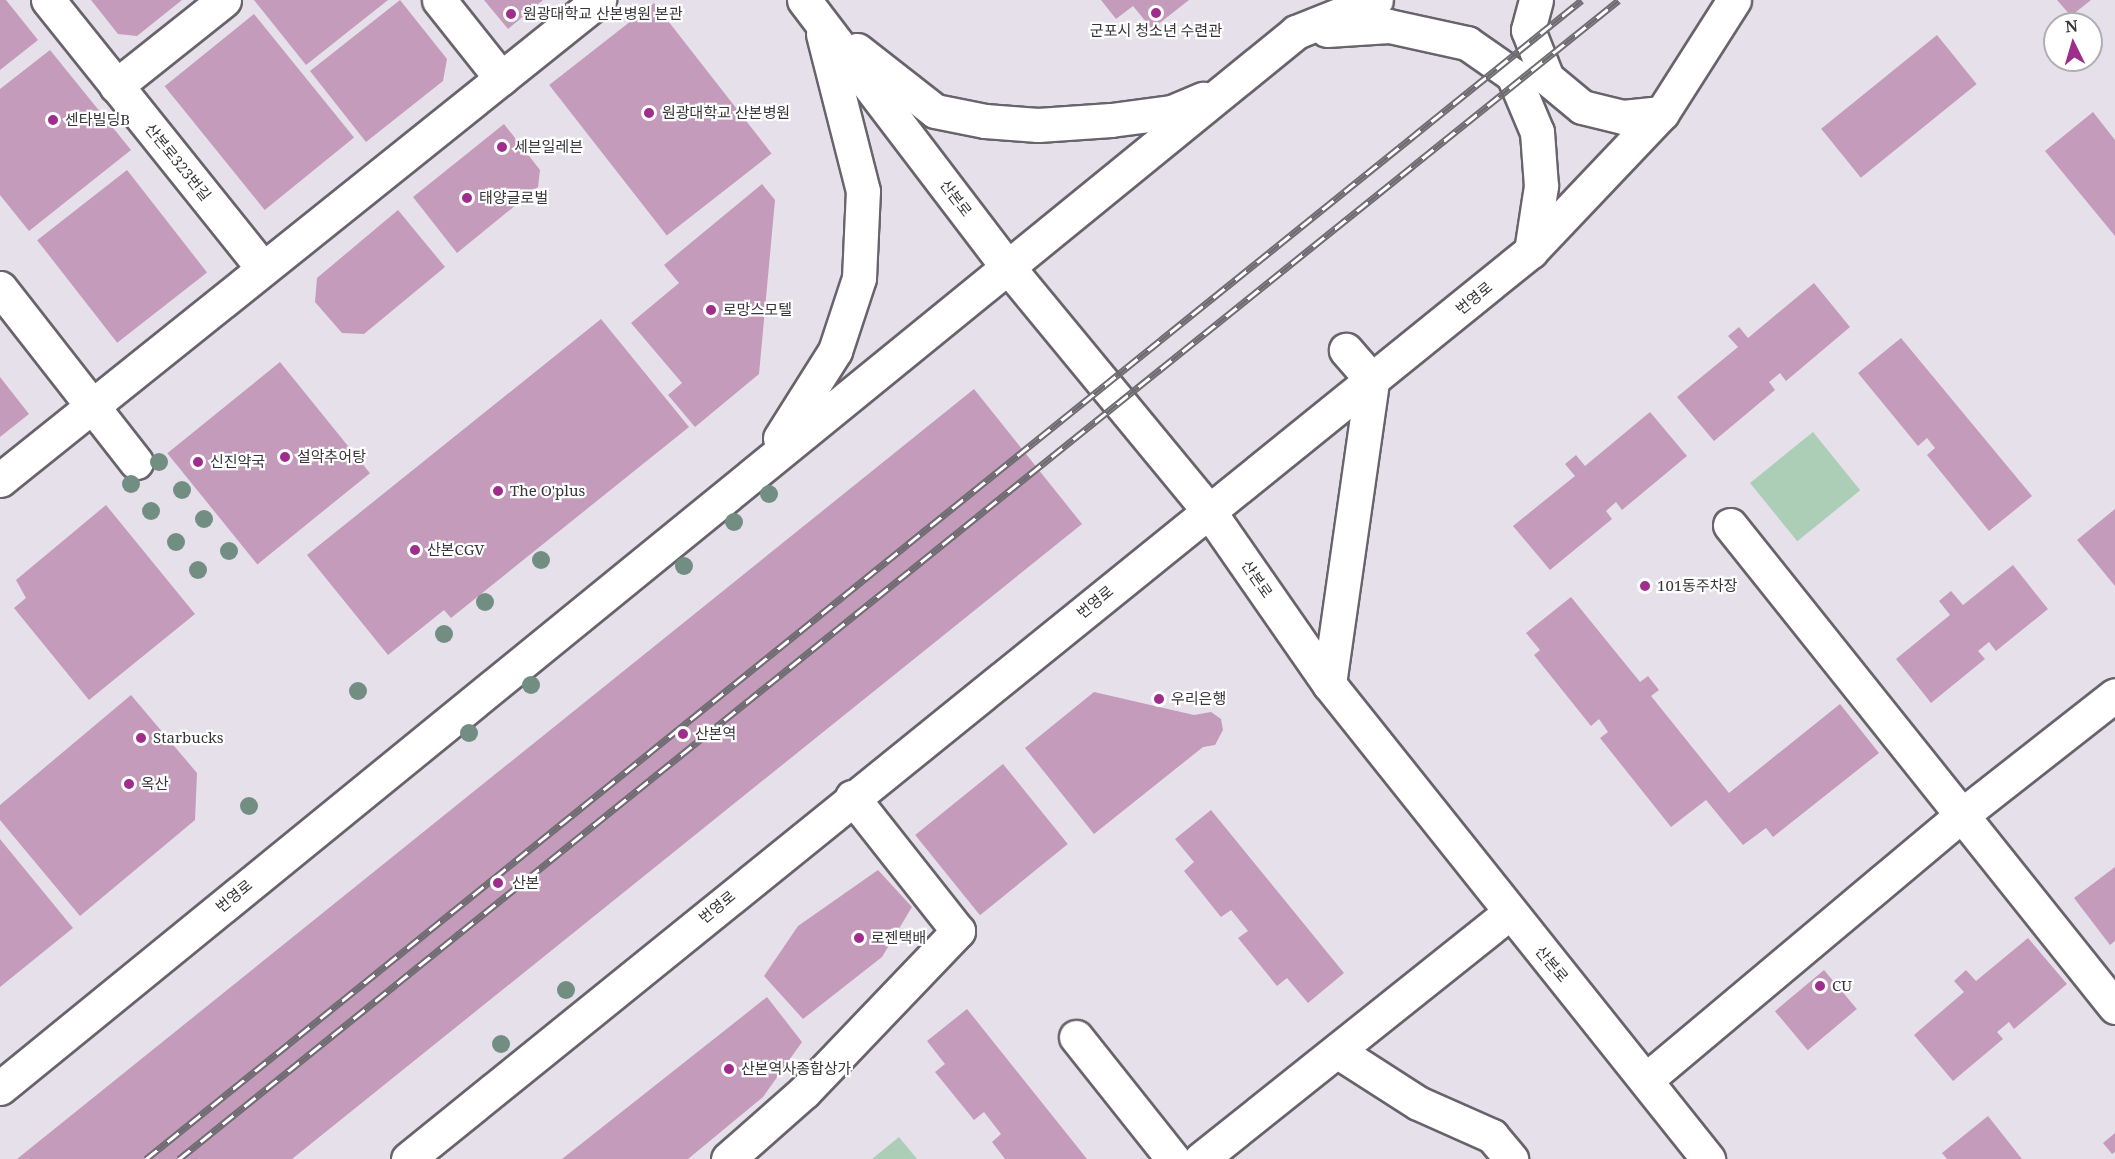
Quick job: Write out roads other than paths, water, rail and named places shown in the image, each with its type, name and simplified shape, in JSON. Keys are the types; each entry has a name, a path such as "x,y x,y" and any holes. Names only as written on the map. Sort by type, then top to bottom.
{"street":[{"name":"산본로323번길","path":"48,0 263,268"},
{"path":"116,86 224,0"},
{"path":"439,0 501,78"},
{"path":"0,480 599,0"},
{"name":"번영로","path":"0,1088 764,463 1296,32 1376,0"},
{"path":"1536,0 1528,30 1547,78 1582,107 1623,117 1662,113"},
{"name":"번영로","path":"408,1159 852,796 1531,251 1662,113 1734,0"},
{"path":"812,10 935,111 985,121 1038,125 1111,120 1172,112 1226,89"},
{"path":"764,463 835,351 859,278 863,191 812,10"},
{"name":"산본로","path":"812,10 1007,266 1208,510 1329,684 1509,913 1647,1078 1708,1159"},
{"path":"1296,32 1389,26 1467,43 1513,75 1537,132 1541,186 1531,251"},
{"path":"0,288 136,462"},
{"path":"1329,684 1372,380 1346,350"},
{"path":"1730,525 2115,1007"},
{"path":"1647,1078 1962,815 2115,695"},
{"path":"728,1159 804,1092 958,932 852,796"},
{"path":"1201,1159 1509,913"},
{"path":"1076,1037 1173,1159"},
{"path":"1337,1052 1418,1103 1492,1136 1511,1159"}],"railway":[{"path":"146,1159 1582,0"},
{"path":"179,1159 1619,0"}],"place":[{"name":"군포시 청소년 수련관","path":"1156,13"},
{"name":"원광대학교 산본병원 본관","path":"511,14"},
{"name":"원광대학교 산본병원","path":"649,113"},
{"name":"센타빌딩B","path":"53,120"},
{"name":"세븐일레븐","path":"502,147"},
{"name":"태양글로벌","path":"467,198"},
{"name":"로망스모텔","path":"711,310"},
{"name":"설악추어탕","path":"285,457"},
{"name":"신진약국","path":"198,462"},
{"name":"The O'plus","path":"498,491"},
{"name":"산본CGV","path":"415,550"},
{"name":"101동주차장","path":"1645,586"},
{"name":"우리은행","path":"1159,699"},
{"name":"산본역","path":"683,734"},
{"name":"Starbucks","path":"141,738"},
{"name":"옥산","path":"129,784"},
{"name":"산본","path":"498,883"},
{"name":"로젠택배","path":"859,938"},
{"name":"CU","path":"1820,986"},
{"name":"산본역사종합상가","path":"729,1069"}]}
